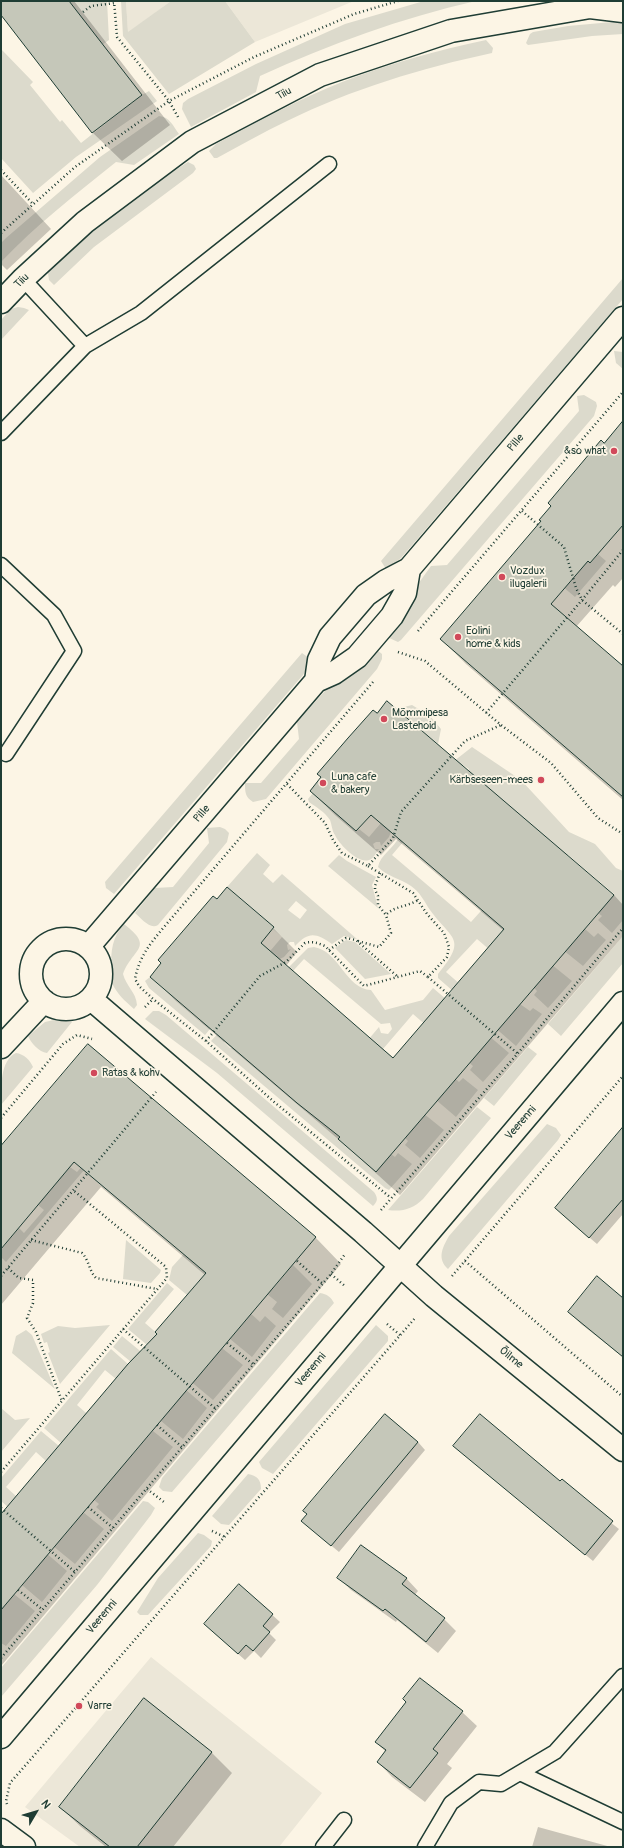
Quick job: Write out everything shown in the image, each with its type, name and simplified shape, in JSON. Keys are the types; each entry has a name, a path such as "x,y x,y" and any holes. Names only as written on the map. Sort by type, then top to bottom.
{"street":[{"name":"Tiiu","path":"1,302 85,222 192,142 320,75 451,31 590,7 623,11"},
{"name":"Pille","path":"316,681 319,660 330,637 366,595 386,581 409,569 623,318"},
{"name":"Pille","path":"88,947 316,681 334,673 356,657 392,616 405,593 409,569"},
{"path":"68,939 79,941 88,947 96,956 100,967 101,978 98,990 91,999 83,1005 73,1009 62,1009 52,1007 36,993 32,983 31,972 33,961 47,944 57,940 68,939"},
{"name":"Õilme","path":"91,999 434,1296 623,1450"},
{"path":"1,1047 44,1001"},
{"name":"Veerenni","path":"1,1737 623,1003"},
{"path":"1,1830 24,1847"}],"lane":[{"path":"1,434 85,346 141,313 329,164"},
{"path":"23,280 85,346"},
{"path":"1,565 54,615 74,651 6,754"},
{"path":"425,1847 451,1803 479,1782 501,1784 556,1752 623,1676"},
{"path":"520,1773 623,1822"},
{"path":"323,1847 344,1820"}],"path":[{"path":"1,233 75,167 169,101 254,57 354,14 398,1"},
{"path":"83,12 92,6 114,2 117,37 169,101 180,121"},
{"path":"1,170 33,204"},
{"path":"414,635 623,392"},
{"path":"522,511 564,547 576,588 582,600 623,634"},
{"path":"486,713 623,550"},
{"path":"394,658 404,647"},
{"path":"398,652 425,661 486,713 551,763 598,818 623,834"},
{"path":"375,679 147,948 138,964 135,978 139,986 153,999 206,1041 273,1101 391,1198"},
{"path":"368,866 393,838 401,812 465,741 501,725"},
{"path":"287,784 325,823 333,840 342,852 413,893 444,933 449,947 447,957 428,977"},
{"path":"329,950 346,938 379,947 391,933 386,915 378,905 378,896 375,890 380,873"},
{"path":"386,915 391,909 410,904 418,900"},
{"path":"380,1210 517,1054 623,928"},
{"path":"356,940 398,977"},
{"path":"206,1041 260,976 286,962 305,943 317,942 325,946 364,986 420,971 517,1054"},
{"path":"1,1118 63,1044 77,1035 90,1038 95,1042"},
{"path":"8,1807 6,1801 10,1783 465,1261 623,1076"},
{"path":"1,1276 156,1092"},
{"path":"1,1472 167,1278 166,1267 73,1190"},
{"path":"31,1240 82,1253 85,1255 90,1271 96,1278 158,1289"},
{"path":"1,1658 323,1284 347,1251"},
{"path":"296,1261 323,1284"},
{"path":"465,1261 623,1396"},
{"path":"8,1268 19,1278 33,1280 33,1303 27,1318 36,1332 62,1401"},
{"path":"331,1274 346,1288"},
{"path":"385,1323 400,1335"},
{"path":"123,1329 216,1409"},
{"path":"227,1343 254,1364"},
{"path":"157,1426 182,1447"},
{"path":"88,1507 113,1528"},
{"path":"1,1508 75,1572"},
{"path":"18,1590 42,1610"}],"shaded area":[{"path":"69,1 107,1 109,40 102,45"},
{"path":"121,1 126,1 128,32 171,1 225,1 255,42 169,94 123,36"},
{"path":"126,1 171,1 128,33"},
{"path":"225,1 354,1 255,42"},
{"path":"424,1 476,1 420,15 366,33 286,64 260,76 256,92 191,127 182,109 183,103 188,99 256,64 345,24"},
{"path":"623,21 623,34 592,36 528,45 526,43 530,34 533,32 568,26"},
{"path":"486,40 493,48 492,53 440,65 362,89 278,125 217,158 214,158 209,151 216,144 263,119 294,103 342,82 413,58"},
{"path":"1,49 33,82 30,85 60,122 62,120 81,143 149,91 157,101 76,157 33,193 1,158"},
{"path":"159,116 169,120 179,134 134,165 116,162 42,223 1,262 1,243 6,238 100,157"},
{"path":"188,162 194,165 196,169 193,173 94,247 54,285 49,280 48,273 72,248 112,215"},
{"path":"623,278 623,299 401,558 386,569 381,561"},
{"path":"18,307 29,310 1,340 1,320 11,309"},
{"path":"614,351 623,352 623,369 616,363"},
{"path":"584,395 596,402 597,406 594,416 401,640 398,642 387,637 414,594 418,584 431,566 447,565 579,411 577,396"},
{"path":"554,532 590,563 598,554 606,561 575,597 530,559"},
{"path":"377,650 382,654 382,659 377,669 266,799 253,802 250,800 246,794 245,783 261,783 299,739 297,722 325,691"},
{"path":"302,653 309,658 308,666 303,675 114,894 106,888 105,882"},
{"path":"412,705 430,716 441,729 438,744 396,709"},
{"path":"438,744 447,753 406,800 397,791"},
{"path":"472,747 521,780 569,832 595,844 616,868 623,871 623,920 612,933 598,920 602,916 598,913 614,894 568,855 551,875 585,929 594,937 598,933 606,940 583,966 563,950 551,964 572,981 548,1008 534,995 537,991 534,988 477,939 446,972 504,1022 520,1004 530,1011 533,1008 542,1014 516,1046 438,978 438,974 452,953 454,940 414,888 385,873 378,867 381,859 399,837 437,802 392,855 471,922 489,902 468,771 469,769 463,765 457,772 449,765"},
{"path":"313,793 356,831 359,829 369,837 386,817 399,811 389,837 381,846 380,842 373,844 375,849 379,849 374,856 369,860 360,859 349,852 337,839 328,817 309,802 308,799"},
{"path":"220,827 229,833 227,842 158,925 152,926 146,923 135,913 155,888 173,887 209,843 207,828"},
{"path":"257,853 270,865 263,874 273,883 282,874 357,939 344,936 332,944 317,936 309,936 304,938 295,946 294,942 290,942 287,945 288,950 291,949 284,957 267,965 265,957 282,937 273,929 274,927 227,887","holes":["296,901 307,910 300,919 288,910"]},
{"path":"339,855 376,877 372,885 378,908 328,866"},
{"path":"124,924 138,938 140,944 123,974 136,1000 137,1005 134,1009 119,994 111,979 113,944 117,934"},
{"path":"623,936 623,963 561,1036 548,1024"},
{"path":"346,940 355,942 391,974 365,979 335,948"},
{"path":"314,947 323,950 330,955 355,983 362,988 371,990 385,1010 423,1000 433,988 509,1053 483,1082 470,1070 473,1066 413,1014 383,1049 440,1097 456,1079 459,1082 463,1078 478,1090 456,1117 435,1099 423,1113 444,1130 420,1158 405,1145 408,1141 405,1138 335,1127 332,1131 340,1137 338,1139 375,1172 391,1154 395,1157 398,1153 412,1164 389,1190 211,1041 222,1029 230,1036 224,1042 230,1048 362,1047 379,1027 381,1033 388,1034 392,1029 390,1023 381,1024 304,959 293,971 276,974 289,967 308,948"},
{"path":"150,977 200,1021 231,985 240,993 205,1035 149,988 145,981"},
{"path":"153,1011 159,1011 166,1015 374,1192 377,1199 375,1204 373,1206 217,1073 145,1019"},
{"path":"54,1020 72,1022 47,1053 36,1047 28,1036 45,1022"},
{"path":"528,1047 537,1054 494,1106 484,1098"},
{"path":"16,1053 26,1058 33,1067 1,1105 2,1075 4,1068 11,1057"},
{"path":"477,1107 491,1118 423,1199 407,1209 398,1211 388,1210"},
{"path":"547,1124 556,1128 561,1135 558,1140 448,1269 443,1261 442,1253 449,1236"},
{"path":"25,1147 61,1177 70,1167 77,1172 96,1150 102,1149 6,1262 1,1257 1,1250 19,1228 24,1233 44,1210 2,1175"},
{"path":"236,1170 270,1197 225,1251 272,1290 293,1265 312,1284 283,1318 272,1309 277,1302 262,1290 246,1309 260,1322 265,1316 276,1326 252,1357 230,1339 247,1319 200,1280 187,1295 169,1280 172,1267 192,1245"},
{"path":"126,1240 161,1270 151,1283 123,1279"},
{"path":"167,1283 174,1289 145,1323 202,1372 222,1348 243,1365 213,1400 128,1329"},
{"path":"320,1293 328,1296 334,1303 172,1492 163,1491 159,1487 162,1478"},
{"path":"110,1325 60,1384 48,1353 50,1352 47,1342 44,1343 41,1334 58,1326 75,1328"},
{"path":"376,1325 388,1336 388,1341 273,1474 262,1468 259,1462"},
{"path":"26,1330 32,1335 55,1389 12,1353 16,1336"},
{"path":"122,1336 162,1369 155,1382 113,1347"},
{"path":"111,1349 128,1364 116,1379 105,1370 77,1405 133,1454 153,1431 173,1447 112,1521 96,1507 99,1504 94,1500 61,1443 44,1428"},
{"path":"185,1389 207,1408 183,1439 161,1421"},
{"path":"1,1408 15,1420 30,1418 1,1452"},
{"path":"41,1431 59,1446 46,1461 36,1452 6,1487 16,1496 32,1528 1,1501 1,1478"},
{"path":"248,1474 258,1478 261,1489 229,1525 221,1524 212,1516"},
{"path":"143,1501 148,1502 155,1508 151,1515 97,1585 1,1697 1,1668"},
{"path":"83,1512 104,1529 75,1564 53,1546 64,1536"},
{"path":"1,1514 67,1571 42,1602 22,1585"},
{"path":"198,1533 204,1535 212,1541 211,1546 148,1615 140,1615 137,1612 158,1578"},
{"path":"14,1594 35,1611 6,1646 1,1643 1,1609"},
{"path":"151,1657 322,1793 279,1847 80,1847 25,1807"}],"building":[{"path":"1,1 69,1 142,95 92,133 1,15"},
{"path":"623,421 623,525 590,563 588,561 551,604 623,666 623,797 440,639 541,521 539,520 551,506 548,503 601,440 604,443"},
{"path":"387,701 614,895 376,1172 338,1139 340,1137 297,1103 150,977 161,963 158,960 213,896 217,899 227,887 274,927 261,943 393,1058 504,929 371,815 356,831 310,791 321,777 317,774 373,710 377,713"},
{"path":"88,1044 316,1237 1,1610 1,1514 128,1364 157,1334 155,1332 206,1273 74,1162 1,1249 1,1146"},
{"path":"623,1127 623,1199 589,1238 555,1208"},
{"path":"597,1276 623,1298 623,1357 568,1312"},
{"path":"385,1414 418,1442 331,1546 301,1521 307,1514 303,1511"},
{"path":"480,1414 560,1481 562,1479 613,1521 585,1555 453,1446"},
{"path":"361,1545 407,1578 402,1584 445,1618 426,1642 385,1609 383,1611 337,1578"},
{"path":"239,1584 273,1614 263,1626 270,1632 253,1651 246,1645 238,1654 204,1624"},
{"path":"420,1678 463,1711 433,1749 438,1753 410,1788 377,1762 386,1750 375,1742 406,1702 403,1699"},
{"path":"144,1698 212,1752 137,1847 110,1847 59,1807"}],"place":[{"name":"&so what","path":"614,451"},
{"name":"Vozdux ilugalerii","path":"502,577"},
{"name":"Eolini home & kids","path":"458,637"},
{"name":"Mõmmipesa Lastehoid","path":"384,719"},
{"name":"Kärbseseen-mees","path":"541,780"},
{"name":"Luna cafe & bakery","path":"323,783"},
{"name":"Ratas & kohv","path":"94,1073"},
{"name":"Varre","path":"79,1706"}]}
